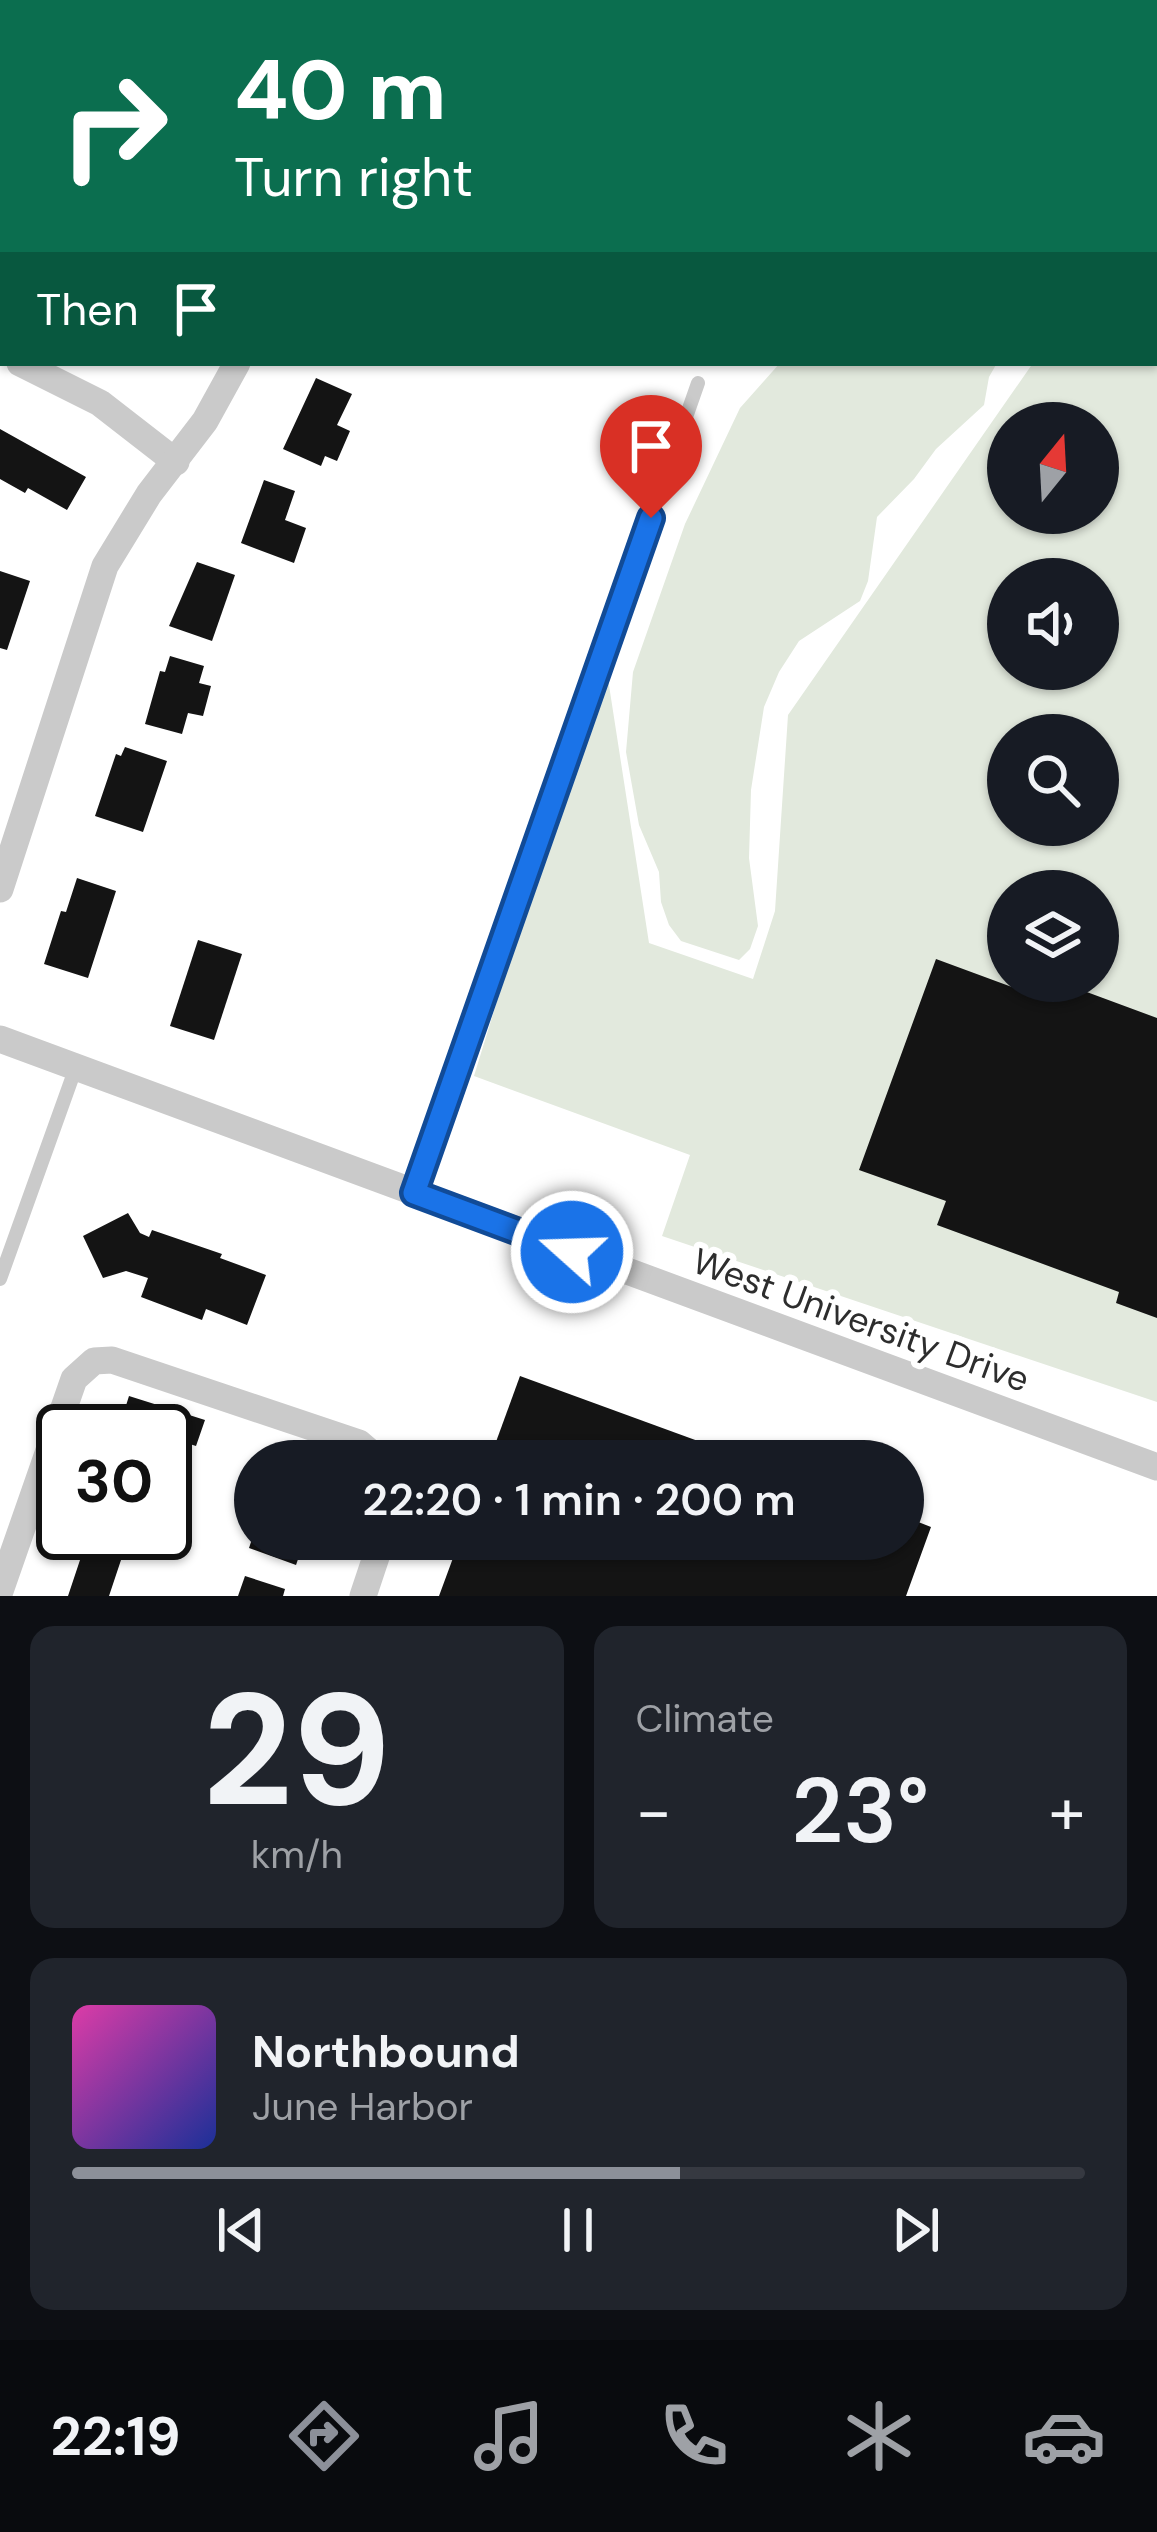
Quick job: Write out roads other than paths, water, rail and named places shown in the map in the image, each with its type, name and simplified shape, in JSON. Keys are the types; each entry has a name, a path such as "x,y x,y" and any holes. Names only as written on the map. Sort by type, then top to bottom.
{"street":[{"path":"26,366 100,404 176,462"},
{"path":"0,889 105,566 137,512 206,422 234,366"},
{"name":"West University Drive","path":"0,1040 1157,1467"},
{"path":"0,1591 74,1379 94,1361 112,1360 347,1440"},
{"path":"363,1596 375,1560"}],"lane":[{"path":"414,1193 698,383"},
{"path":"0,1279 76,1067"}]}
